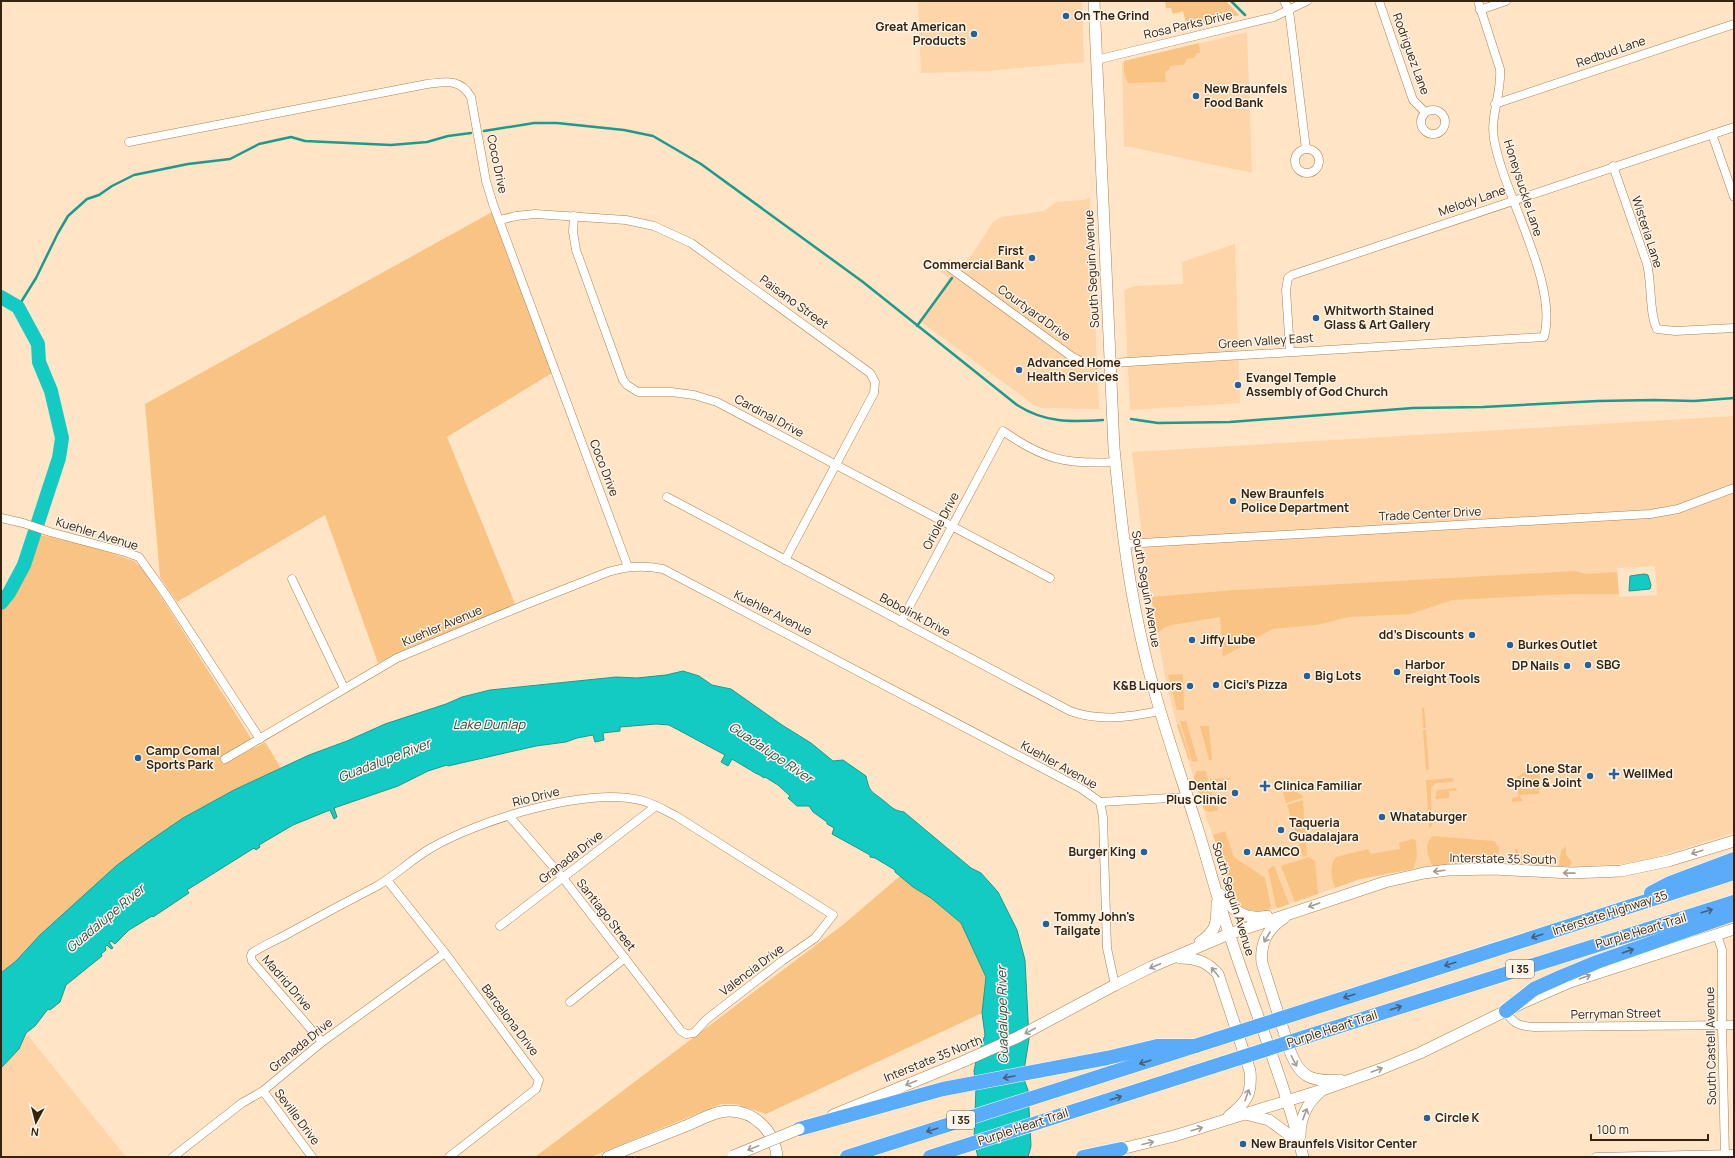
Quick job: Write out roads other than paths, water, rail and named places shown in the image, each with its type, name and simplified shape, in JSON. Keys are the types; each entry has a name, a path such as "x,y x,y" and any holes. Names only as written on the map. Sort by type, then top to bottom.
{"highway":[{"path":"1610,913 1670,883 1734,859"},
{"name":"Interstate Highway 35","path":"1486,952 1734,874"},
{"name":"Purple Heart Trail","path":"930,1157 1596,944 1734,902"},
{"path":"1506,1011 1534,989 1563,976 1597,962 1734,914"},
{"name":"Purple Heart Trail","path":"847,1157 1486,952"},
{"path":"799,1129 943,1089 1075,1064 1157,1046 1196,1046"},
{"path":"1083,1157 1115,1153"}],"main road":[{"name":"South Seguin Avenue","path":"1094,1 1109,363 1115,462 1124,544 1138,627 1160,711 1217,890 1229,934 1287,1100 1303,1157"},
{"name":"Interstate 35 South","path":"1229,934 1385,882 1424,873 1469,869 1571,873 1621,871 1668,861 1734,841"},
{"path":"1217,890 1234,910 1246,917 1264,917 1295,911"},
{"path":"1175,958 1202,941 1213,930 1217,916 1217,890"},
{"path":"1295,911 1280,921 1272,929 1265,938 1261,952 1262,963 1294,1062 1299,1069 1310,1078 1317,1080 1329,1081 1356,1078"},
{"path":"1115,1153 1220,1122 1356,1078 1420,1053 1546,992 1576,980 1734,930"},
{"name":"Interstate 35 North","path":"731,1156 962,1062 1018,1037 1115,985 1229,934"},
{"path":"1175,958 1200,960 1208,964 1218,974 1250,1071 1251,1082 1246,1101 1220,1122"},
{"path":"1300,1143 1301,1125 1306,1110 1313,1098 1322,1090"},
{"path":"608,1157 713,1115 729,1111 749,1115 766,1128 776,1149 777,1157"},
{"path":"1245,1114 1269,1120 1300,1143"}],"street":[{"path":"1284,1 1290,10 1306,149"},
{"name":"Rosa Parks Drive","path":"1096,60 1270,18 1290,10 1306,1"},
{"name":"Rodriguez Lane","path":"1379,1 1413,100 1425,112"},
{"name":"Honeysuckle Lane","path":"1478,1 1500,70 1500,81 1492,125 1494,140 1542,284 1546,312 1544,336"},
{"path":"1480,10 1506,1"},
{"name":"Redbud Lane","path":"1495,104 1734,24"},
{"name":"Coco Drive","path":"129,142 427,84 446,82 458,84 466,88 471,97 486,181 493,204 628,567"},
{"name":"Melody Lane","path":"1290,351 1286,290 1288,278 1292,275 1613,166 1734,127"},
{"path":"1712,134 1734,197"},
{"name":"Wisteria Lane","path":"1613,166 1647,264 1653,319 1657,329 1675,331 1734,328"},
{"name":"Paisano Street","path":"500,220 530,214 642,222 679,236 768,298 870,373 875,382 875,390 785,560"},
{"name":"Cardinal Drive","path":"574,216 573,232 576,250 623,380 627,385 638,392 671,392 694,395 717,402 1050,578"},
{"name":"Courtyard Drive","path":"949,267 1077,359 1095,364 1109,363"},
{"name":"Green Valley East","path":"1109,363 1544,336"},
{"name":"Oriole Drive","path":"901,622 1003,431 1034,451 1056,459 1081,463 1115,462"},
{"name":"Trade Center Drive","path":"1124,544 1650,514 1678,509 1734,488"},
{"name":"Bobolink Drive","path":"667,497 1077,714 1092,717 1114,718 1160,711"},
{"name":"Kuehler Avenue","path":"1,518 139,557 166,595 260,739"},
{"name":"Kuehler Avenue","path":"225,759 344,688 408,652 608,572 628,567 642,566 663,569 1082,789 1100,802 1103,817 1107,948 1115,985"},
{"path":"292,579 344,688"},
{"path":"1100,802 1187,797"},
{"name":"Rio Drive","path":"251,956 253,952 388,880 430,848 458,834 543,806 594,798 635,799 656,806 676,816 833,915"},
{"name":"Granada Drive","path":"500,926 656,806"},
{"name":"Santiago Street","path":"509,816 563,878 681,1030"},
{"name":"Barcelona Drive","path":"388,880 539,1080 536,1089 449,1157"},
{"name":"Valencia Drive","path":"681,1030 686,1034 694,1033 707,1019 815,938 833,915"},
{"name":"South Castell Avenue","path":"1717,935 1722,950 1725,1156"},
{"name":"Granada Drive","path":"174,1157 242,1103 263,1091 322,1042 444,953"},
{"name":"Madrid Drive","path":"251,956 252,961 322,1042"},
{"path":"570,1002 625,958"},
{"name":"Perryman Street","path":"1506,1011 1514,1022 1519,1025 1534,1027 1734,1025"},
{"name":"Seville Drive","path":"263,1091 312,1157"},
{"path":"1596,1157 1725,1156 1734,1154"}],"water":[{"path":"1644,574 1648,575 1651,585 1650,589 1629,591 1630,576"},
{"name":"Lake Dunlap","path":"683,671 699,676 712,685 731,689 782,725 811,743 833,761 843,760 866,776 870,789 874,793 893,808 904,812 971,868 981,873 998,892 1017,930 1025,960 1029,1039 1023,1077 1028,1090 1031,1146 1028,1157 978,1157 974,1141 976,1087 974,1071 985,1035 982,1013 986,977 961,923 931,898 913,887 895,872 895,870 832,834 834,828 813,812 809,806 797,806 788,798 790,796 778,785 732,759 728,766 721,762 725,755 669,725 656,724 620,727 620,731 603,733 604,740 595,742 593,735 566,742 536,746 447,765 428,771 398,786 334,808 337,817 334,819 330,810 293,825 259,845 260,847 256,850 254,848 187,890 189,893 153,917 152,916 129,930 115,944 111,941 109,942 113,948 111,949 107,945 105,947 106,950 101,954 102,956 66,985 60,1002 50,1010 48,1009 35,1026 26,1033 19,1049 1,1068 1,973 16,961 40,935 116,866 183,818 234,790 309,755 347,741 385,724 446,704 462,697 490,690 616,677 637,678 666,675"}],"waterway":[{"path":"1231,1 1245,15"},
{"path":"484,131 534,123 557,123 624,130 653,136 701,164 863,282 1017,405 1027,411 1058,420 1103,420"},
{"path":"18,307 36,278 68,216 87,199 99,195 112,186 134,175 188,164 230,159 259,144 291,137 305,141 391,145 427,142 448,136 471,133"},
{"path":"917,326 952,278"},
{"path":"1,297 18,307 38,344 39,362 51,391 62,438 59,458 24,565 9,593 1,603"},
{"path":"1131,419 1158,423 1230,422 1413,408 1483,407 1598,401 1694,401 1734,398"}],"place":[{"name":"On The Grind","path":"1066,16"},
{"name":"Great American Products","path":"974,34"},
{"name":"New Braunfels Food Bank","path":"1196,96"},
{"name":"First Commercial Bank","path":"1032,258"},
{"name":"Whitworth Stained Glass & Art Gallery","path":"1316,318"},
{"name":"Advanced Home Health Services","path":"1019,370"},
{"name":"Evangel Temple Assembly of God Church","path":"1238,385"},
{"name":"New Braunfels Police Department","path":"1233,501"},
{"name":"dd's Discounts","path":"1472,635"},
{"name":"Jiffy Lube","path":"1192,640"},
{"name":"Burkes Outlet","path":"1510,645"},
{"name":"SBG","path":"1588,665"},
{"name":"DP Nails","path":"1567,666"},
{"name":"Harbor Freight Tools","path":"1397,672"},
{"name":"Big Lots","path":"1307,676"},
{"name":"Cici's Pizza","path":"1216,685"},
{"name":"K&B Liquors","path":"1190,686"},
{"name":"Camp Comal Sports Park","path":"138,758"},
{"name":"WellMed","path":"1614,774"},
{"name":"Lone Star Spine & Joint","path":"1590,776"},
{"name":"Clinica Familiar","path":"1265,786"},
{"name":"Dental Plus Clinic","path":"1235,793"},
{"name":"Whataburger","path":"1382,817"},
{"name":"Taqueria Guadalajara","path":"1281,830"},
{"name":"Burger King","path":"1144,852"},
{"name":"AAMCO","path":"1247,852"},
{"name":"Tommy John's Tailgate","path":"1046,924"},
{"name":"Circle K","path":"1427,1118"},
{"name":"New Braunfels Visitor Center","path":"1243,1144"}],"water label":[{"name":"Guadalupe River","path":"771,752"},
{"name":"Guadalupe River","path":"384,760"},
{"name":"Guadalupe River","path":"105,918"},
{"name":"Guadalupe River","path":"1002,1015"}]}
